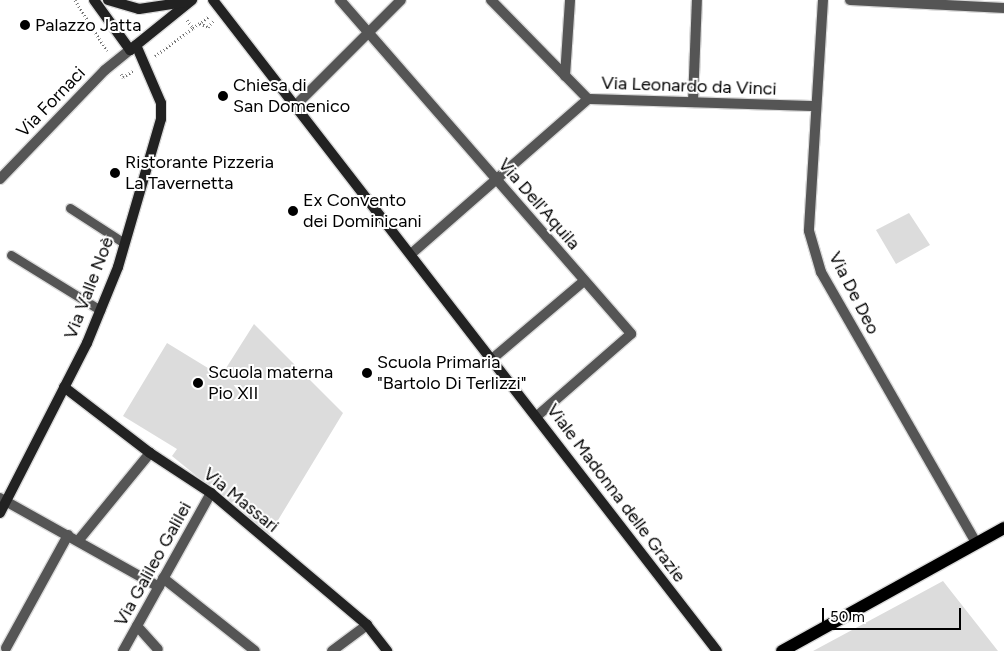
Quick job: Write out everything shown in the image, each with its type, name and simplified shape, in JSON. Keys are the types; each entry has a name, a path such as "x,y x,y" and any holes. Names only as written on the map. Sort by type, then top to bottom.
{"main road":[{"path":"782,651 1004,528"}],"street":[{"name":"Via Valle Noè","path":"0,513 3,500 64,387 118,267 161,118 161,103 144,64 94,0"},
{"path":"108,0 139,8 192,0"},
{"path":"133,48 192,0"},
{"name":"Viale Madonna delle Grazie","path":"213,0 717,651"},
{"name":"Via Dell'Aquila","path":"340,0 370,32 631,334 536,416"},
{"path":"294,107 401,0"},
{"path":"491,0 588,100"},
{"path":"565,76 570,0"},
{"path":"693,102 697,0"},
{"name":"Via De Deo","path":"823,0 814,106 808,231 821,272 976,543"},
{"path":"850,0 1004,8"},
{"name":"Via Fornaci","path":"0,178 105,70 133,48"},
{"name":"Via Leonardo da Vinci","path":"411,254 496,178 588,100 814,106"},
{"path":"492,359 584,281"},
{"name":"Via Massari","path":"64,387 150,453 210,493 367,625 387,651"},
{"path":"78,541 150,453"},
{"name":"Via Galileo Galilei","path":"123,651 210,493"},
{"path":"3,500 78,541 161,582 256,651"},
{"path":"6,648 68,535"},
{"path":"332,651 367,625"},
{"path":"137,626 158,650"}],"lane":[{"path":"70,208 124,243"},
{"path":"11,255 100,310"}],"shaded area":[{"path":"909,213 930,245 896,264 876,230"},
{"name":"Scuola materna Pio XII","path":"254,324 343,413 269,535 172,456 177,449 123,416 167,343 221,376"},
{"path":"943,581 998,651 813,651 906,601"}],"place":[{"name":"Palazzo Jatta","path":"25,25"},
{"name":"Chiesa di San Domenico","path":"223,96"},
{"name":"Ristorante Pizzeria La Tavernetta","path":"115,173"},
{"name":"Ex Convento dei Dominicani","path":"293,211"},
{"name":"Scuola Primaria \"Bartolo Di Terlizzi\"","path":"367,373"},
{"name":"Scuola materna Pio XII","path":"198,383"}]}
